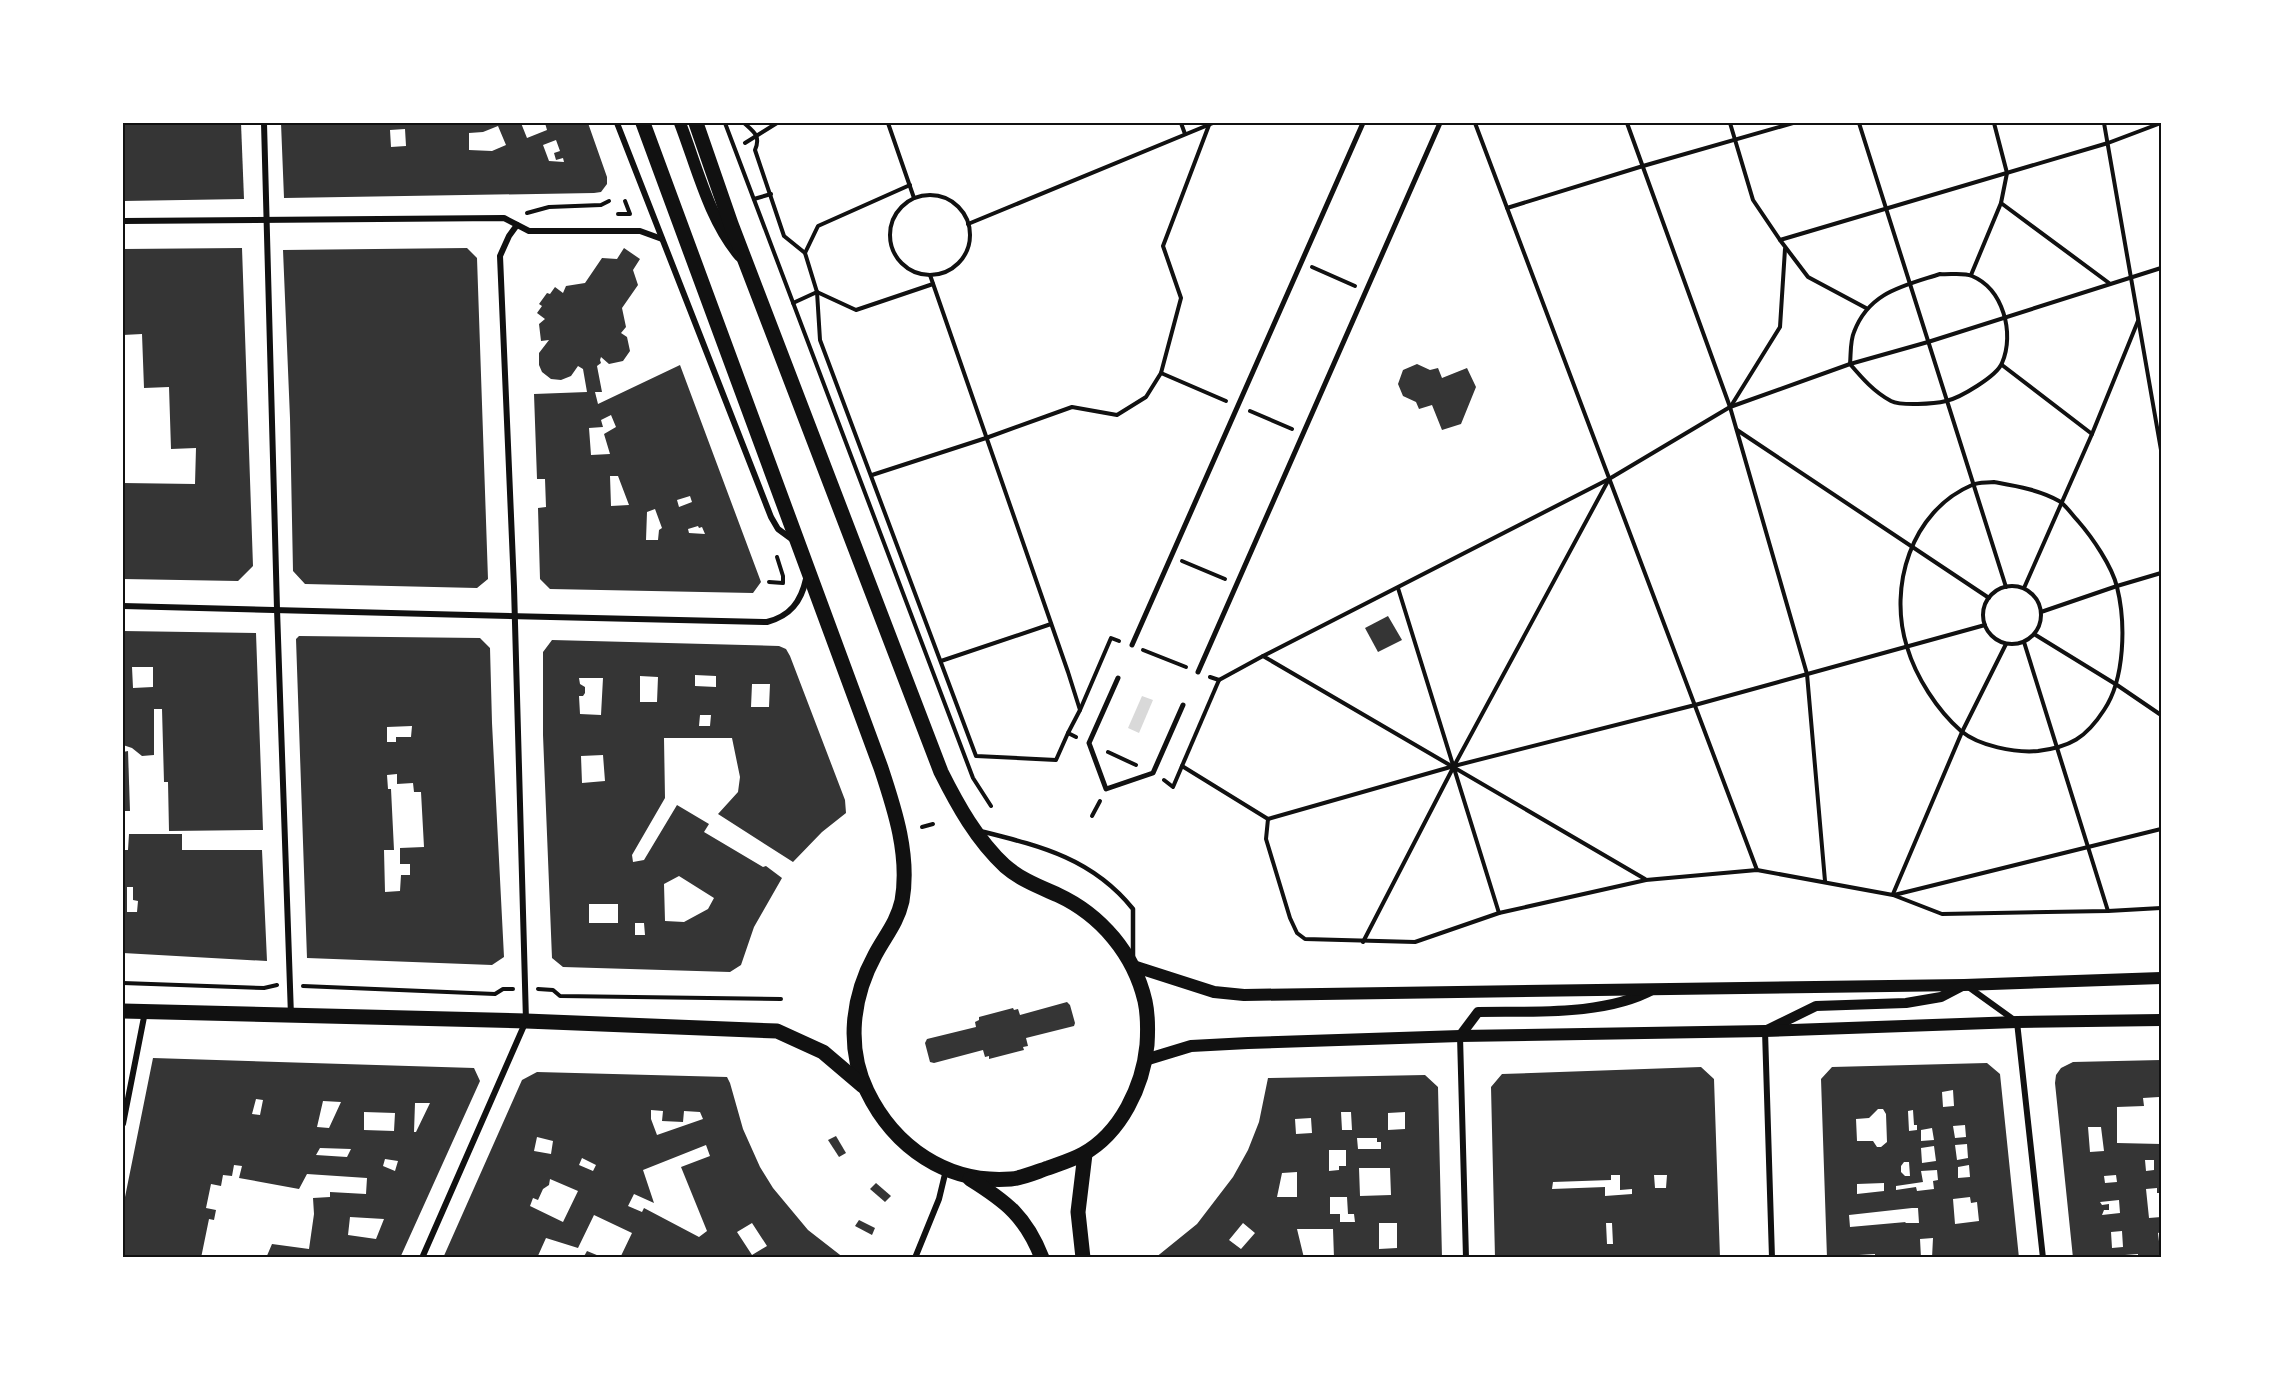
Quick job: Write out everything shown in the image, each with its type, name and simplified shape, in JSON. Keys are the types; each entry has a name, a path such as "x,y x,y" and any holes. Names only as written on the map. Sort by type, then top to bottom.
{"main road":[{"path":"643,123 898,820 903,867 902,900 895,925 875,955 858,993 854,1015 854,1044 866,1088 878,1113 896,1136 922,1156 962,1175 999,1197 1016,1213 1035,1240 1042,1258"},
{"path":"680,123 722,228 731,244 747,263"},
{"path":"696,123 941,772 956,802 974,830 1006,867 1028,882 1081,908 1110,932 1133,966 1145,1001 1148,1028 1145,1060 1138,1087 1126,1109 1109,1132 1085,1154 1014,1179 989,1179 962,1175"},
{"path":"1133,966 1214,992 1244,995 1964,985 2161,978"},
{"path":"123,1011 526,1021 777,1031 824,1052 866,1088"},
{"path":"1145,1060 1191,1046 1460,1036 1765,1032 2017,1022 2161,1020"},
{"path":"1083,1258 1078,1212 1085,1154"}],"street":[{"path":"264,123 291,1016"},
{"path":"617,123 771,517 778,529 797,543"},
{"path":"1132,645 1363,123"},
{"path":"1198,672 1440,123"},
{"path":"123,221 504,218 529,231 640,231 662,239"},
{"path":"423,1258 526,1021 500,256 517,225"},
{"path":"123,606 767,622 786,615 796,606 808,573"},
{"path":"1118,678 1089,743 1106,789 1153,773 1184,705"},
{"path":"1772,1258 1765,1032 1816,1006 1906,1003 1941,997 1964,985 2017,1022 2043,1258"},
{"path":"1466,1258 1460,1036 1478,1012 1600,1006 1636,999 1655,989"},
{"path":"123,1124 145,1012"},
{"path":"915,1258 939,1199 946,1169"}],"lane":[{"path":"974,830 1034,845 1068,858 1106,882 1133,909 1133,966"}],"path":[{"path":"725,123 973,778 991,806"},
{"path":"744,123 759,142 755,150 784,236 805,253 817,292 820,340 976,756 1056,760 1111,638 1219,680"},
{"path":"746,143 777,123"},
{"path":"888,123 914,198"},
{"path":"1181,123 1185,134"},
{"path":"1475,123 1757,870"},
{"path":"1627,123 1730,406 1808,674 1825,881"},
{"path":"1730,123 1753,200 1785,249 1808,277 1866,308"},
{"path":"1507,208 1793,123"},
{"path":"1859,123 2006,587"},
{"path":"1971,275 2001,203 2007,173 1994,123"},
{"path":"2104,123 2161,450"},
{"path":"1779,240 2108,143 2161,123"},
{"path":"968,224 1211,124"},
{"path":"872,475 1072,407 1117,415 1146,398 1161,373 1181,298 1163,246 1211,124"},
{"path":"805,253 818,226 910,185"},
{"path":"754,199 771,194"},
{"path":"925,195 947,199 963,214 968,224 968,248 953,268 942,273 930,275 916,273 904,266 896,256 891,243 890,229 894,216 914,198 925,195"},
{"path":"504,218 549,207 601,205 609,201"},
{"path":"618,214 630,214 625,201"},
{"path":"2001,203 2109,284"},
{"path":"1730,406 1780,327 1785,249"},
{"path":"1301,262 1366,292"},
{"path":"1068,733 1153,773 1173,787 1219,680 1609,479 1730,406 1850,364 2006,318 2161,268"},
{"path":"1940,274 1971,275 1992,290 2006,318 2008,340 2002,365 1979,384 1947,401 1921,404 1893,402 1868,385 1850,364 1853,333 1866,308 1886,292 1940,274"},
{"path":"930,275 1080,710"},
{"path":"793,303 817,292 856,310 933,284"},
{"path":"2024,588 2092,434 2138,320"},
{"path":"2002,365 2092,434"},
{"path":"1161,373 1193,387"},
{"path":"1736,430 1989,598"},
{"path":"1363,942 1454,766 1609,479"},
{"path":"1994,482 2028,488 2061,502 2092,539 2117,586 2122,635 2117,685 2110,702 2097,722 2074,742 2057,749 2029,752 2010,751 1992,746 1962,732 1926,687 1907,647 1902,615 1904,575 1911,547 1933,511 1973,484 1994,482"},
{"path":"1172,556 1236,585"},
{"path":"769,582 783,583 777,557"},
{"path":"2041,612 2161,573"},
{"path":"2006,587 2024,588 2032,594 2041,612 2039,627 2024,642 2006,644 1997,640 1985,625 1984,607 1993,593 2006,587"},
{"path":"1398,588 1499,913"},
{"path":"941,661 1051,624"},
{"path":"1182,766 1268,819 1454,766 1695,705 1985,625"},
{"path":"2034,634 2161,715"},
{"path":"2024,642 2108,911"},
{"path":"1893,895 1962,732 2006,644"},
{"path":"1263,656 1646,880"},
{"path":"1268,819 1266,839 1290,918 1297,933 1305,939 1415,942 1499,913 1646,880 1757,870 1893,895 1942,914 2161,908"},
{"path":"922,827 933,824"},
{"path":"1893,895 2161,829"},
{"path":"123,984 264,988 277,985"},
{"path":"298,985 309,988 495,994 503,989 518,988"},
{"path":"533,988 552,990 560,996 781,999"}],"shaded area":[{"path":"1142,696 1153,700 1139,733 1128,728"}],"building":[{"path":"123,123 241,123 244,199 123,201"},
{"path":"281,123 521,123 527,138 547,130 545,123 588,123 607,177 607,184 601,192 594,193 284,198","holes":["498,126 506,145 492,151 469,150 469,133 483,132","405,129 406,146 391,147 390,130","556,140 560,151 554,153 556,160 563,158 564,162 549,161 543,145"]},
{"path":"242,248 253,566 238,581 123,579 123,483 195,484 196,448 171,449 169,387 144,388 142,334 123,335 123,249"},
{"path":"467,248 477,258 488,579 477,588 305,584 293,571 283,250"},
{"path":"624,248 640,259 633,270 638,285 622,308 626,327 621,333 627,337 630,351 623,361 609,364 601,357 601,363 597,366 602,392 595,392 598,404 680,365 761,582 753,593 550,589 540,579 538,508 546,507 545,479 537,479 534,394 587,392 583,369 578,366 571,376 561,380 551,379 542,372 539,365 539,353 549,340 541,341 539,324 545,319 537,313 542,306 539,304 555,287 563,293 566,286 585,283 602,258 617,259","holes":["611,415 616,427 604,434 610,454 591,455 589,428 603,427 601,420","610,476 618,476 629,505 611,506","690,496 692,502 679,507 677,500","655,509 662,528 659,530 658,540 646,540 647,512","698,526 702,527 705,534 689,533 688,529"]},
{"path":"1417,364 1430,370 1438,368 1442,378 1467,368 1476,387 1461,424 1442,430 1432,405 1419,409 1416,402 1403,396 1398,384 1403,370"},
{"path":"1388,616 1402,640 1378,652 1365,628"},
{"path":"123,631 256,633 263,830 169,831 168,782 164,782 162,709 154,709 154,755 142,756 132,748 123,745","holes":["132,667 153,667 153,687 133,688"]},
{"path":"299,636 480,638 490,648 504,957 492,965 307,958 296,639","holes":["412,726 411,737 396,737 396,742 387,742 387,727","397,774 397,784 413,783 414,792 421,792 424,847 400,848 400,864 410,864 410,875 401,875 400,891 385,892 384,850 394,850 391,789 388,789 387,775"]},
{"path":"552,640 779,646 786,649 845,800 846,813 822,832 793,862 718,814 738,792 740,777 732,738 664,738 665,798 632,855 633,862 644,860 677,805 709,824 704,832 763,867 766,866 782,878 754,927 741,965 730,972 563,967 552,958 543,735 543,652","holes":["695,675 716,676 716,687 695,686","640,676 658,677 657,702 640,702","579,678 603,678 601,715 580,714 579,696 583,696 585,687 580,684","752,684 770,684 769,707 751,707","700,715 711,715 710,726 699,726","603,755 605,781 582,783 581,756","679,876 714,898 708,909 684,922 665,921 664,884","589,904 618,904 618,923 589,923","635,923 644,923 645,935 635,935"]},
{"path":"128,751 130,811 123,811 123,752"},
{"path":"129,834 182,834 182,850 262,850 267,961 123,953 123,850 128,850","holes":["127,887 133,887 133,900 138,901 137,912 127,912"]},
{"path":"1067,1002 1070,1005 1074,1026 1026,1038 1028,1046 1023,1047 1024,1050 989,1059 989,1056 985,1057 983,1050 934,1063 930,1062 925,1043 927,1039 976,1027 975,1022 979,1020 979,1017 1013,1008 1018,1009 1020,1015"},
{"path":"153,1058 474,1068 480,1081 400,1258 266,1258 272,1244 309,1249 314,1214 313,1198 330,1197 330,1192 366,1194 367,1178 307,1174 299,1189 239,1178 242,1166 234,1165 232,1176 223,1175 221,1186 211,1184 206,1208 216,1210 214,1220 209,1219 201,1258 123,1258 123,1207","holes":["256,1099 263,1100 260,1115 252,1114","323,1101 341,1102 329,1128 317,1127","415,1103 430,1103 414,1132","364,1112 395,1113 394,1131 364,1130","320,1148 351,1149 347,1157 316,1155","385,1159 398,1161 395,1171 383,1166","350,1217 384,1219 376,1239 348,1235"]},
{"path":"2161,1060 2161,1105 2159,1105 2159,1097 2143,1098 2144,1106 2117,1107 2117,1143 2161,1144 2161,1193 2157,1193 2157,1188 2146,1189 2149,1218 2161,1217 2161,1232 2158,1233 2161,1258 2138,1258 2138,1254 2125,1255 2125,1258 2073,1258 2055,1083 2056,1075 2061,1068 2073,1062","holes":["2088,1127 2101,1127 2104,1151 2090,1152","2145,1160 2154,1160 2154,1170 2146,1171","2116,1175 2117,1182 2105,1183 2104,1176","2119,1200 2120,1213 2102,1215 2104,1210 2109,1210 2109,1204 2102,1205 2100,1202","2122,1231 2123,1247 2112,1248 2111,1232"]},
{"path":"1987,1063 2000,1074 2019,1258 1932,1258 1933,1238 1920,1239 1921,1258 1875,1258 1875,1254 1859,1255 1859,1258 1827,1258 1821,1079 1832,1067","holes":["1953,1090 1954,1106 1943,1107 1942,1092","1878,1109 1883,1109 1886,1114 1887,1142 1877,1147 1873,1141 1857,1141 1856,1119 1869,1118","1913,1110 1914,1125 1917,1125 1917,1130 1909,1131 1908,1111","1965,1125 1966,1137 1955,1138 1953,1126","1932,1128 1934,1140 1921,1141 1921,1130","1967,1144 1968,1158 1957,1160 1955,1145","1934,1146 1936,1161 1922,1163 1921,1148","1904,1162 1909,1162 1910,1176 1905,1176 1901,1172","1969,1165 1970,1177 1958,1178 1958,1167","1937,1170 1938,1180 1933,1181 1934,1189 1917,1191 1916,1187 1896,1190 1896,1186 1923,1182 1921,1171","1884,1183 1884,1191 1857,1194 1857,1184","1970,1197 1971,1203 1977,1202 1979,1221 1955,1224 1953,1199","1918,1208 1919,1223 1850,1227 1849,1215"]},
{"path":"1701,1067 1714,1079 1720,1258 1618,1258 1618,1255 1599,1256 1599,1258 1495,1258 1491,1087 1502,1074","holes":["1611,1175 1620,1175 1620,1190 1632,1189 1632,1194 1605,1196 1605,1187 1552,1189 1553,1182 1611,1180","1654,1175 1667,1175 1666,1188 1655,1188","1606,1223 1612,1223 1613,1244 1607,1244"]},
{"path":"537,1072 727,1077 743,1129 760,1167 773,1188 808,1230 844,1258 620,1258 632,1233 594,1215 578,1248 546,1238 537,1258 443,1258 522,1080","holes":["651,1110 663,1111 662,1121 683,1122 684,1111 700,1112 703,1119 657,1135 651,1119","537,1137 553,1141 551,1154 534,1151","706,1145 710,1156 681,1167 707,1231 699,1237 644,1208 642,1212 628,1206 634,1194 654,1203 643,1170","582,1158 596,1165 593,1171 579,1165","550,1179 578,1191 563,1222 530,1206 533,1198 538,1200 543,1189 549,1185","752,1223 767,1246 752,1255 737,1232"]},
{"path":"1425,1075 1438,1087 1442,1258 1334,1258 1333,1229 1297,1229 1304,1258 1266,1258 1265,1256 1255,1258 1155,1258 1197,1224 1233,1177 1248,1150 1259,1122 1268,1078","holes":["1341,1112 1351,1112 1352,1130 1342,1130","1405,1112 1405,1129 1388,1130 1388,1113","1311,1118 1312,1133 1296,1134 1295,1119","1357,1138 1377,1138 1377,1142 1381,1142 1381,1149 1358,1149","1329,1150 1346,1150 1346,1166 1339,1166 1339,1170 1329,1171","1359,1168 1390,1168 1391,1195 1360,1196","1297,1172 1297,1197 1277,1197 1282,1173","1330,1197 1347,1197 1348,1214 1354,1214 1355,1222 1340,1222 1340,1214 1330,1214","1243,1223 1255,1233 1241,1249 1229,1240","1379,1223 1397,1223 1397,1248 1379,1249"]},
{"path":"836,1136 846,1153 839,1157 828,1140"},
{"path":"876,1183 891,1196 885,1202 870,1189"},
{"path":"859,1220 875,1228 872,1235 855,1226"},
{"path":"587,1251 604,1258 583,1258"}]}
